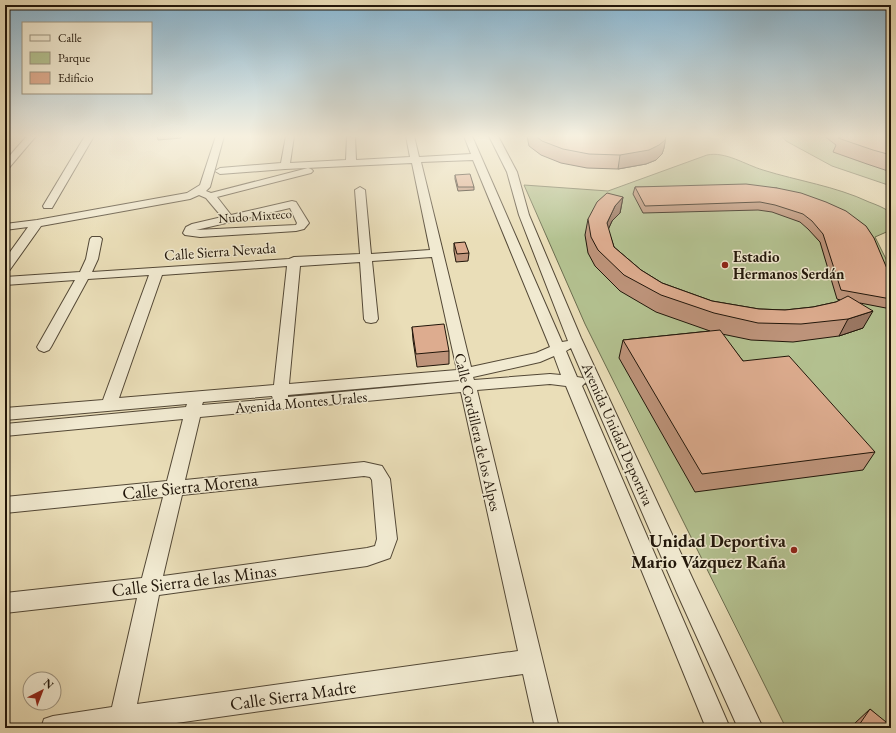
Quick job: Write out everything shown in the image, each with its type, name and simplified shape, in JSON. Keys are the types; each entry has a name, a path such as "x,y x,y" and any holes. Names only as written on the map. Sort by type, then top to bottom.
{"street":[{"path":"48,206 69,170"},
{"path":"205,194 205,187 210,170"},
{"path":"205,194 219,174 250,170"},
{"path":"5,227 28,226 179,201 305,170"},
{"name":"Calle Cordillera de los Alpes","path":"418,170 547,728"},
{"name":"Avenida Unidad Deportiva","path":"493,170 558,349 664,597 718,728"},
{"name":"Avenida Unidad Deportiva","path":"507,170 512,172 524,214 574,338 688,593 751,728"},
{"path":"360,190 371,319"},
{"name":"Nudo Mixteco","path":"205,194 229,218"},
{"name":"Nudo Mixteco","path":"292,204 303,223 300,227 296,228 200,234 189,233 190,229 196,226 229,218 292,204"},
{"path":"5,254 28,226"},
{"path":"5,268 28,226"},
{"path":"44,347 92,258 96,239"},
{"name":"Calle Sierra Nevada","path":"5,281 294,261 437,253"},
{"path":"280,396 294,261"},
{"path":"109,404 157,271"},
{"name":"Avenida Montes Urales","path":"466,380 540,357 565,346 574,338"},
{"path":"540,357 550,379"},
{"name":"Avenida Montes Urales","path":"5,430 195,404 466,380 550,379 588,383 597,387"},
{"name":"Avenida Montes Urales","path":"5,414 109,404 195,404"},
{"path":"121,723 150,587 195,404"},
{"name":"Calle Sierra Morena","path":"5,505 364,469 376,471 381,479 387,539 383,552"},
{"name":"Calle Sierra de las Minas","path":"5,602 150,587 367,557 383,552"},
{"name":"Calle Sierra Madre","path":"53,728 121,723 532,662"}],"green space":[{"path":"665,170 764,170 856,196 878,205 891,213 891,230 875,237 887,261 891,263 891,270 879,268 891,298 891,728 786,728 585,324 524,185 608,191"},
{"path":"844,170 891,170 891,186"}],"building":[{"path":"470,174 474,187 458,187 455,175"},
{"path":"746,184 801,193 846,211 866,226 874,238 891,278 891,299 841,290 823,234 812,221 803,214 760,202 645,206 635,187"},
{"path":"607,193 623,197 615,206 607,223 614,247 641,270 662,283 712,301 759,309 785,310 813,307 836,302 848,296 873,311 848,319 801,324 758,323 714,313 661,295 624,275 598,250 591,237 588,219 597,202"},
{"path":"465,242 469,253 457,254 454,243"},
{"path":"444,324 449,351 416,354 412,327"},
{"path":"720,330 743,361 789,356 875,452 702,474 623,340"},
{"path":"870,709 891,726 891,728 857,728"}],"place":[{"name":"Estadio Hermanos Serdán","path":"725,265"},
{"name":"Unidad Deportiva Mario Vázquez Raña","path":"794,550"}]}
